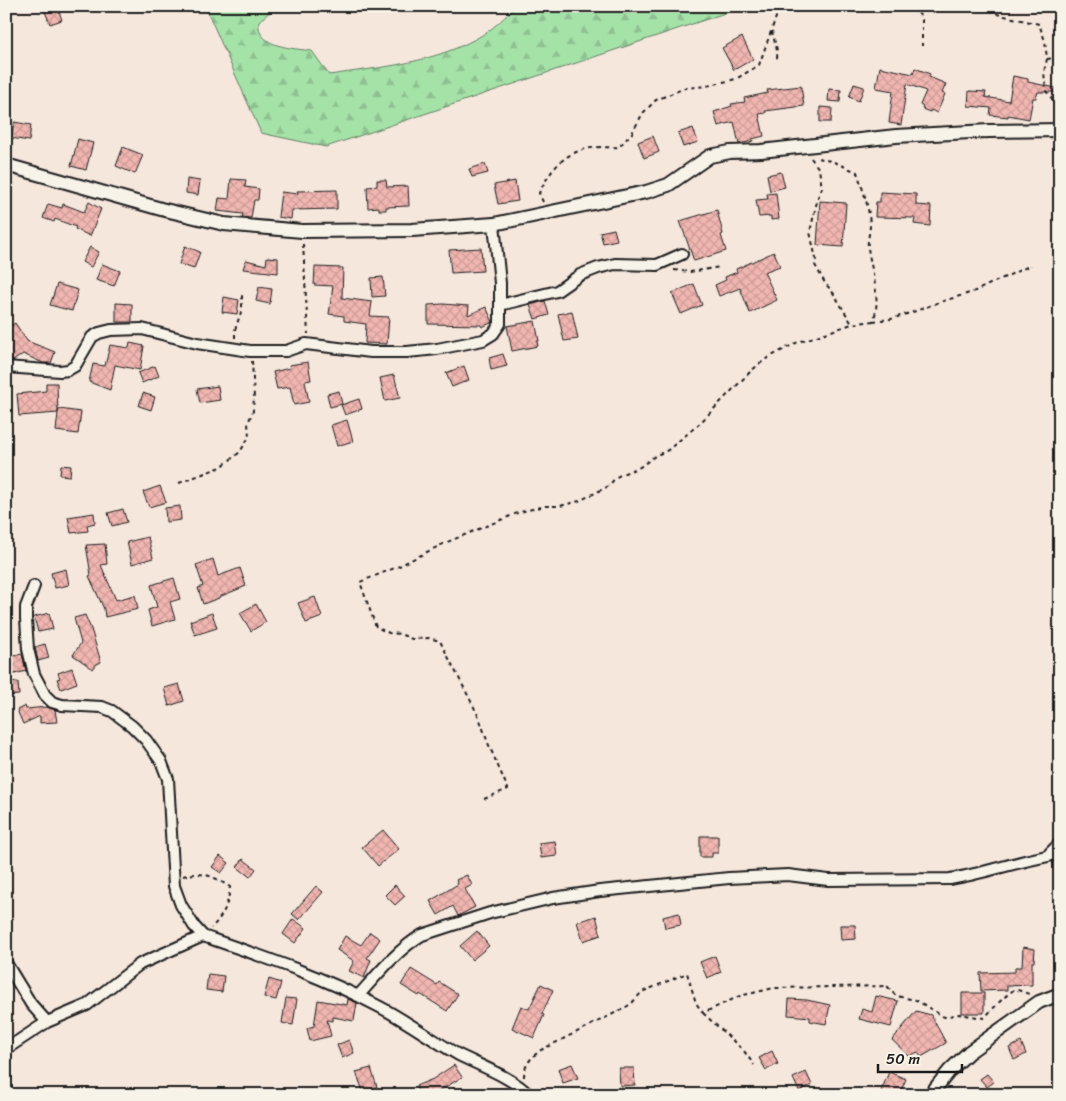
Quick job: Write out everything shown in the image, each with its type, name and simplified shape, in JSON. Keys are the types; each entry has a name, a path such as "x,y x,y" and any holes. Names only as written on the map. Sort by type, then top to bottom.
{"street":[{"path":"6,165 224,224 302,231 412,230 494,224 646,192 668,184 710,156 730,152 761,151 896,136 989,131 1060,130"},
{"path":"6,367 68,370 75,366 92,337 111,330 142,329 169,337 250,351 286,351 306,344 370,352 407,352 437,349 483,340 493,334 500,324 500,283 494,224"},
{"path":"500,304 557,291 580,275 598,268 615,264 657,265 682,254"},
{"path":"34,586 26,607 26,634 34,674 45,695 52,702 62,705 102,707 112,710 146,740 161,761 168,778 174,886 180,905 203,936 293,969 377,1005 442,1046 527,1092"},
{"path":"1048,855 1060,844"},
{"path":"358,996 413,940 422,935 490,913 553,898 636,887 729,878 788,875 828,880 950,878 966,876 1048,855 1060,854"},
{"path":"6,1049 47,1022 87,1005 140,964 203,936"},
{"path":"6,963 31,1004 47,1022"},
{"path":"930,1095 950,1070 969,1052 1039,1002 1060,994"}],"path":[{"path":"546,214 540,193 546,178 559,161 592,147 619,147 632,133 643,113 656,100 685,88 706,86 736,79 759,65 780,6"},
{"path":"913,6 922,18 922,46"},
{"path":"982,6 1000,15 1039,24 1045,42 1047,59 1044,72 1046,91 1056,104 1060,119"},
{"path":"772,31 777,45 777,60"},
{"path":"1047,59 1057,58 1060,55"},
{"path":"852,324 815,265 816,259 810,232 822,188 819,170 810,156 834,162 857,172 868,203 870,228 867,246 875,281 877,312 873,321"},
{"path":"302,231 308,335 306,344"},
{"path":"484,800 508,789 479,717 440,641 429,638 412,639 400,634 389,633 376,627 360,582 397,567 445,543 520,512 579,501 609,486 614,478 640,467 655,456 668,450 699,424 752,370 796,342 852,324 891,319 973,292 1031,264"},
{"path":"657,265 690,272 720,267"},
{"path":"225,348 236,339 235,330 242,308 242,292"},
{"path":"179,483 221,467 240,452 249,438 248,423 253,412 254,397 250,351"},
{"path":"174,886 180,876 197,873 215,878 230,887 228,903 218,920 203,936"},
{"path":"527,1092 524,1071 530,1058 541,1050 621,1010 631,1004 642,992 687,973 696,1003 703,1013 744,1050 754,1065"},
{"path":"703,1013 740,996 774,988 816,986 887,986 896,996 916,1000 944,1017 959,1014 984,1018 1005,995 1015,989 1029,994 1039,1002"}],"green space":[{"path":"205,6 283,6 271,11 259,21 259,30 263,37 277,45 312,51 329,75 389,66 447,52 484,34 516,6 746,6 326,147 261,133"}],"building":[{"path":"57,6 62,20 50,24 44,9"},
{"path":"742,37 753,59 734,70 722,48"},
{"path":"880,67 913,74 915,68 930,74 929,77 946,84 942,93 945,94 937,113 922,109 923,107 920,105 926,91 907,84 901,125 889,123 893,91 876,88"},
{"path":"1013,76 1028,79 1028,82 1056,88 1056,92 1038,92 1036,98 1033,98 1029,119 1008,115 1008,117 990,115 991,108 968,106 969,91 986,92 985,97 1009,101"},
{"path":"854,84 864,87 859,101 849,97"},
{"path":"801,86 804,106 765,111 766,113 759,114 764,136 739,144 734,122 718,126 714,112 732,106 731,104 745,102 744,98 768,93 767,90"},
{"path":"829,89 841,90 840,102 828,101"},
{"path":"820,107 832,108 831,122 820,122"},
{"path":"14,122 31,125 29,141 11,138"},
{"path":"693,128 698,142 683,147 678,133"},
{"path":"653,136 659,152 644,158 638,142"},
{"path":"78,139 93,143 86,170 71,166"},
{"path":"123,147 143,155 135,174 116,166"},
{"path":"485,164 488,173 472,177 469,169"},
{"path":"781,172 785,187 770,191 767,175"},
{"path":"187,179 200,181 198,195 186,193"},
{"path":"231,179 246,180 245,187 259,189 258,200 254,200 251,218 242,217 243,214 217,211 219,198 229,199"},
{"path":"377,180 386,180 387,187 408,186 409,206 386,207 386,210 379,210 379,207 368,208 367,187 377,186"},
{"path":"515,181 518,201 498,204 494,185"},
{"path":"337,190 337,209 292,210 291,219 278,217 281,192 298,194 297,191"},
{"path":"880,192 916,194 916,205 931,206 930,226 914,224 915,218 875,217 876,202 880,202"},
{"path":"776,193 779,219 771,220 771,216 759,217 756,200 768,199 767,194"},
{"path":"820,201 846,203 843,247 817,245"},
{"path":"89,202 101,209 90,236 75,229 76,227 55,219 54,222 43,218 48,204 62,208 63,204 84,212"},
{"path":"717,210 726,251 694,261 680,221"},
{"path":"614,229 617,240 603,243 600,232"},
{"path":"185,246 200,252 194,269 179,264"},
{"path":"90,247 99,252 91,267 82,262"},
{"path":"481,248 483,271 451,273 449,250"},
{"path":"774,252 780,266 764,272 777,300 750,313 740,288 719,296 715,285 726,280 725,277 737,272 736,269"},
{"path":"267,257 278,258 278,273 243,269 246,260 266,265"},
{"path":"102,264 120,271 114,286 96,280"},
{"path":"315,267 343,268 342,298 372,302 370,316 389,317 387,344 365,343 366,324 344,321 344,316 329,314 333,286 314,285"},
{"path":"383,277 385,296 372,297 371,278"},
{"path":"57,284 78,290 72,311 50,305"},
{"path":"694,284 702,305 681,314 672,293"},
{"path":"259,287 272,289 270,304 256,301"},
{"path":"224,297 239,300 237,314 222,312"},
{"path":"545,301 549,315 535,319 530,305"},
{"path":"116,303 132,304 132,322 116,322"},
{"path":"428,305 469,306 468,315 486,307 493,322 482,327 481,325 428,324"},
{"path":"572,311 578,339 564,341 558,314"},
{"path":"535,321 539,341 537,341 538,346 512,351 507,326"},
{"path":"15,323 27,341 55,352 51,363 43,363 23,354 13,361 6,351 6,329"},
{"path":"130,343 144,346 140,370 115,365 110,390 89,382 93,364 105,366 110,345 129,348"},
{"path":"503,354 507,366 491,370 489,358"},
{"path":"308,362 311,380 305,381 309,402 294,405 290,387 277,389 273,372 290,368 289,365"},
{"path":"155,366 159,376 142,383 138,373"},
{"path":"464,366 469,380 452,387 446,373"},
{"path":"394,375 400,398 385,401 380,378"},
{"path":"46,383 57,383 58,413 19,416 17,394 46,391"},
{"path":"218,386 220,400 200,403 197,389"},
{"path":"339,391 342,404 330,407 327,394"},
{"path":"143,393 155,397 151,410 139,406"},
{"path":"359,399 362,409 345,415 341,405"},
{"path":"59,409 81,412 78,434 56,431"},
{"path":"347,420 353,441 337,446 331,425"},
{"path":"61,465 71,466 70,476 60,475"},
{"path":"160,486 166,502 149,507 143,492"},
{"path":"180,506 181,520 166,522 165,508"},
{"path":"123,509 127,522 112,526 108,513"},
{"path":"94,513 95,523 87,525 88,531 71,533 68,517"},
{"path":"148,537 153,558 132,564 127,542"},
{"path":"105,544 107,564 101,565 116,600 135,595 138,609 105,617 104,609 89,576 91,575 86,545"},
{"path":"213,559 218,576 240,568 246,586 203,604 198,588 203,586 196,565"},
{"path":"66,569 69,585 55,588 51,573"},
{"path":"174,578 180,599 170,602 175,619 152,626 148,610 157,607 151,585"},
{"path":"315,597 322,617 306,623 298,603"},
{"path":"256,604 266,622 251,631 240,613"},
{"path":"49,613 53,629 38,632 34,617"},
{"path":"212,613 217,628 195,635 190,621"},
{"path":"85,615 101,662 93,669 73,655 81,643 74,618"},
{"path":"45,644 49,658 38,661 35,647"},
{"path":"22,654 26,671 11,675 6,658"},
{"path":"72,668 77,683 61,689 57,679 60,678 58,673"},
{"path":"18,682 19,695 6,696 6,683"},
{"path":"179,684 184,701 169,706 164,688"},
{"path":"25,706 26,709 47,707 55,710 57,722 40,723 40,716 23,724 17,710"},
{"path":"383,830 399,849 378,866 362,847"},
{"path":"700,836 718,836 718,853 712,853 712,857 700,857"},
{"path":"555,841 557,856 541,858 539,843"},
{"path":"220,856 229,863 221,873 212,867"},
{"path":"243,859 256,869 250,877 237,867"},
{"path":"467,875 472,885 465,889 475,907 458,916 453,906 438,915 430,901 458,884 456,880"},
{"path":"395,885 405,896 395,905 385,895"},
{"path":"316,886 323,892 299,920 292,914"},
{"path":"679,913 681,925 665,928 663,917"},
{"path":"596,916 601,935 583,941 577,922"},
{"path":"293,919 306,928 295,943 283,934"},
{"path":"840,925 855,925 856,939 841,940"},
{"path":"477,931 489,946 472,960 460,946"},
{"path":"370,932 380,939 367,958 371,960 364,978 349,971 354,961 337,950 345,936 361,945"},
{"path":"1023,947 1035,949 1034,962 1032,962 1032,985 1007,986 1007,990 981,991 980,973 1015,972 1015,967 1022,967"},
{"path":"715,956 721,972 707,978 700,962"},
{"path":"411,969 437,985 439,982 458,994 447,1011 420,994 419,996 401,985"},
{"path":"208,974 224,976 222,992 206,990"},
{"path":"269,979 281,983 276,1000 264,997"},
{"path":"541,984 553,990 534,1038 512,1028 521,1006 529,1009"},
{"path":"962,993 984,993 984,1013 962,1013"},
{"path":"876,996 898,1001 891,1027 859,1019 862,1009 872,1012"},
{"path":"286,998 297,999 293,1025 282,1023"},
{"path":"348,999 357,1003 354,1021 333,1017 333,1021 327,1020 331,1036 310,1041 307,1028 314,1026 318,1000 347,1005"},
{"path":"789,999 807,1000 830,1005 826,1024 810,1021 810,1017 788,1015"},
{"path":"916,1011 931,1015 946,1043 921,1057 918,1052 909,1056 892,1040"},
{"path":"349,1040 354,1053 342,1058 337,1045"},
{"path":"1021,1042 1026,1054 1014,1060 1009,1048"},
{"path":"772,1051 778,1064 766,1070 759,1058"},
{"path":"572,1064 578,1078 563,1083 558,1069"},
{"path":"454,1065 462,1077 433,1095 419,1095 416,1086 433,1079"},
{"path":"371,1068 377,1087 363,1091 356,1072"},
{"path":"619,1068 634,1068 635,1085 620,1086"},
{"path":"806,1072 812,1085 799,1091 793,1078"},
{"path":"889,1072 906,1079 899,1095 889,1095 881,1091"},
{"path":"987,1074 994,1082 987,1087 980,1079"}]}
